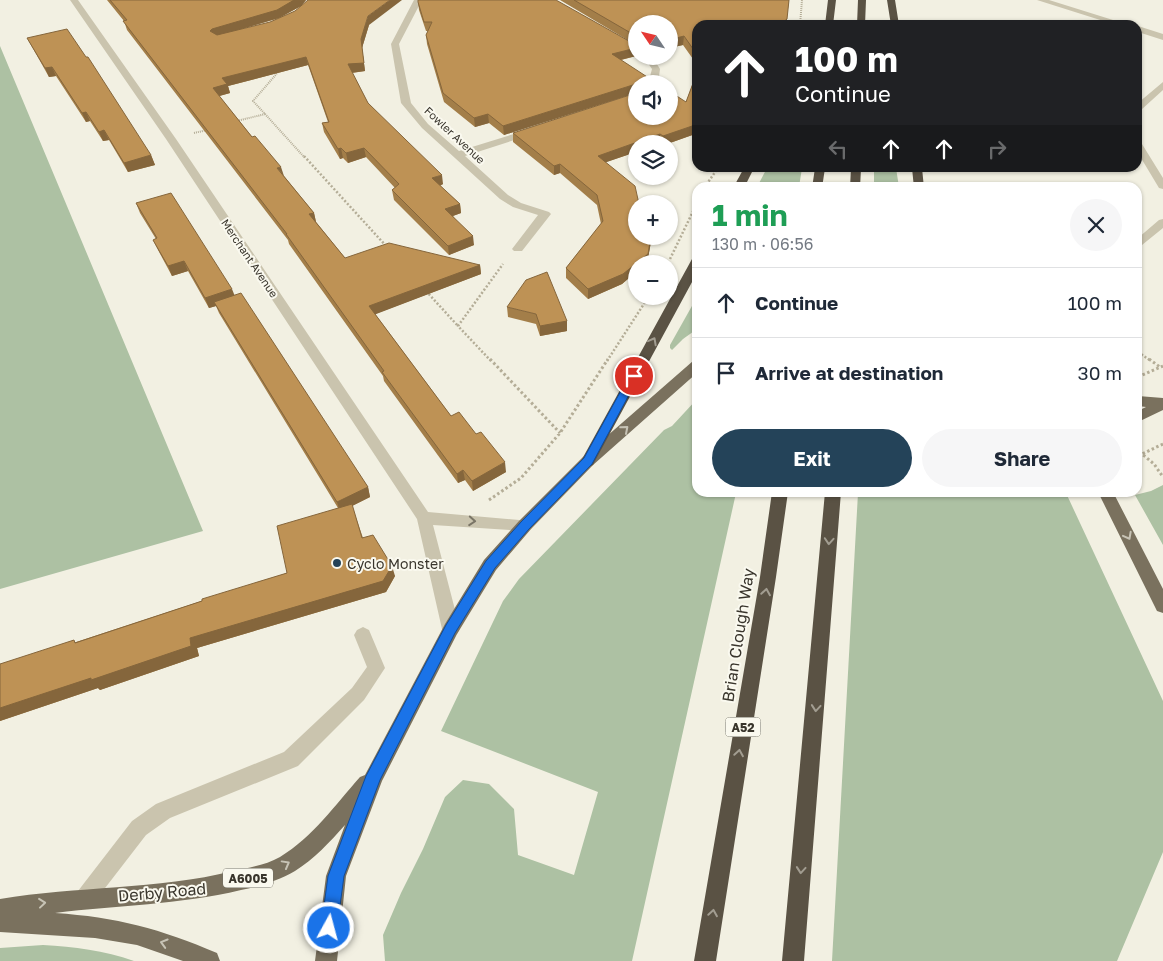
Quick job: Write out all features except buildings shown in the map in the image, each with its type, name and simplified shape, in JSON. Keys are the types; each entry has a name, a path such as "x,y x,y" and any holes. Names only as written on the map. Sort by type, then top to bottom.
{"highway":[{"path":"830,20 832,0"},
{"path":"861,20 862,0"},
{"path":"891,0 894,20"},
{"path":"588,461 692,270"},
{"name":"Brian Clough Way","path":"705,961 779,497"},
{"path":"793,961 833,497"}],"main road":[{"name":"A6005","path":"374,776 450,629 490,565 525,525 588,461 692,369"},
{"path":"1142,401 1163,404"},
{"path":"1142,415 1163,404"},
{"path":"1108,497 1163,606"},
{"path":"326,961 336,876 374,776"},
{"name":"Derby Road","path":"0,910 23,905 85,898 220,887 269,873 287,864 304,852 374,776"},
{"path":"0,921 54,923 126,932 174,946 209,961"}],"street":[{"name":"Merchant Avenue","path":"74,0 171,139 424,518 450,629"},
{"name":"Fowler Avenue","path":"418,0 408,14 395,44 402,90 406,103 416,116 458,156 510,202 545,214 518,249"},
{"path":"1041,0 1108,20"},
{"path":"1142,30 1163,37"},
{"path":"1142,104 1163,86"},
{"path":"458,156 539,129"},
{"path":"1142,152 1163,186"},
{"path":"1150,164 1163,165"},
{"path":"1142,240 1163,222"},
{"path":"424,518 525,525"},
{"path":"85,898 138,828 163,811 291,759 358,694 376,668 363,635"}],"path":[{"path":"800,20 802,0"},
{"path":"285,64 254,101 392,252"},
{"path":"237,121 265,114"},
{"path":"171,139 209,129"},
{"path":"672,255 692,214"},
{"path":"458,326 507,259 518,249"},
{"path":"425,289 560,434"},
{"path":"487,501 520,478 560,434 643,305"},
{"path":"1142,354 1162,366"},
{"path":"1142,374 1162,366"},
{"path":"1163,444 1142,454 1154,464 1163,477"}],"green space":[{"path":"0,46 203,531 0,589"},
{"path":"765,172 801,172 800,182 760,182"},
{"path":"874,172 897,172 898,182 874,182"},
{"path":"692,306 692,333 672,350 670,345"},
{"path":"692,404 692,497 735,497 632,961 385,961 383,935 401,893 423,849 445,797 463,780 489,784 514,809 518,855 574,875 598,792 441,731 503,601 519,579 664,430 672,426"},
{"path":"1163,485 1163,545 1136,497 1142,497 1142,493"},
{"path":"858,497 1068,497 1163,701 1163,852 1117,961 832,961"},
{"path":"43,945 89,950 134,961 0,961 0,948"}],"place":[{"name":"Cyclo Monster","path":"337,563"}],"route":[{"path":"329,928 336,876 374,776 450,629 490,565 525,525 588,461 634,376"}]}
